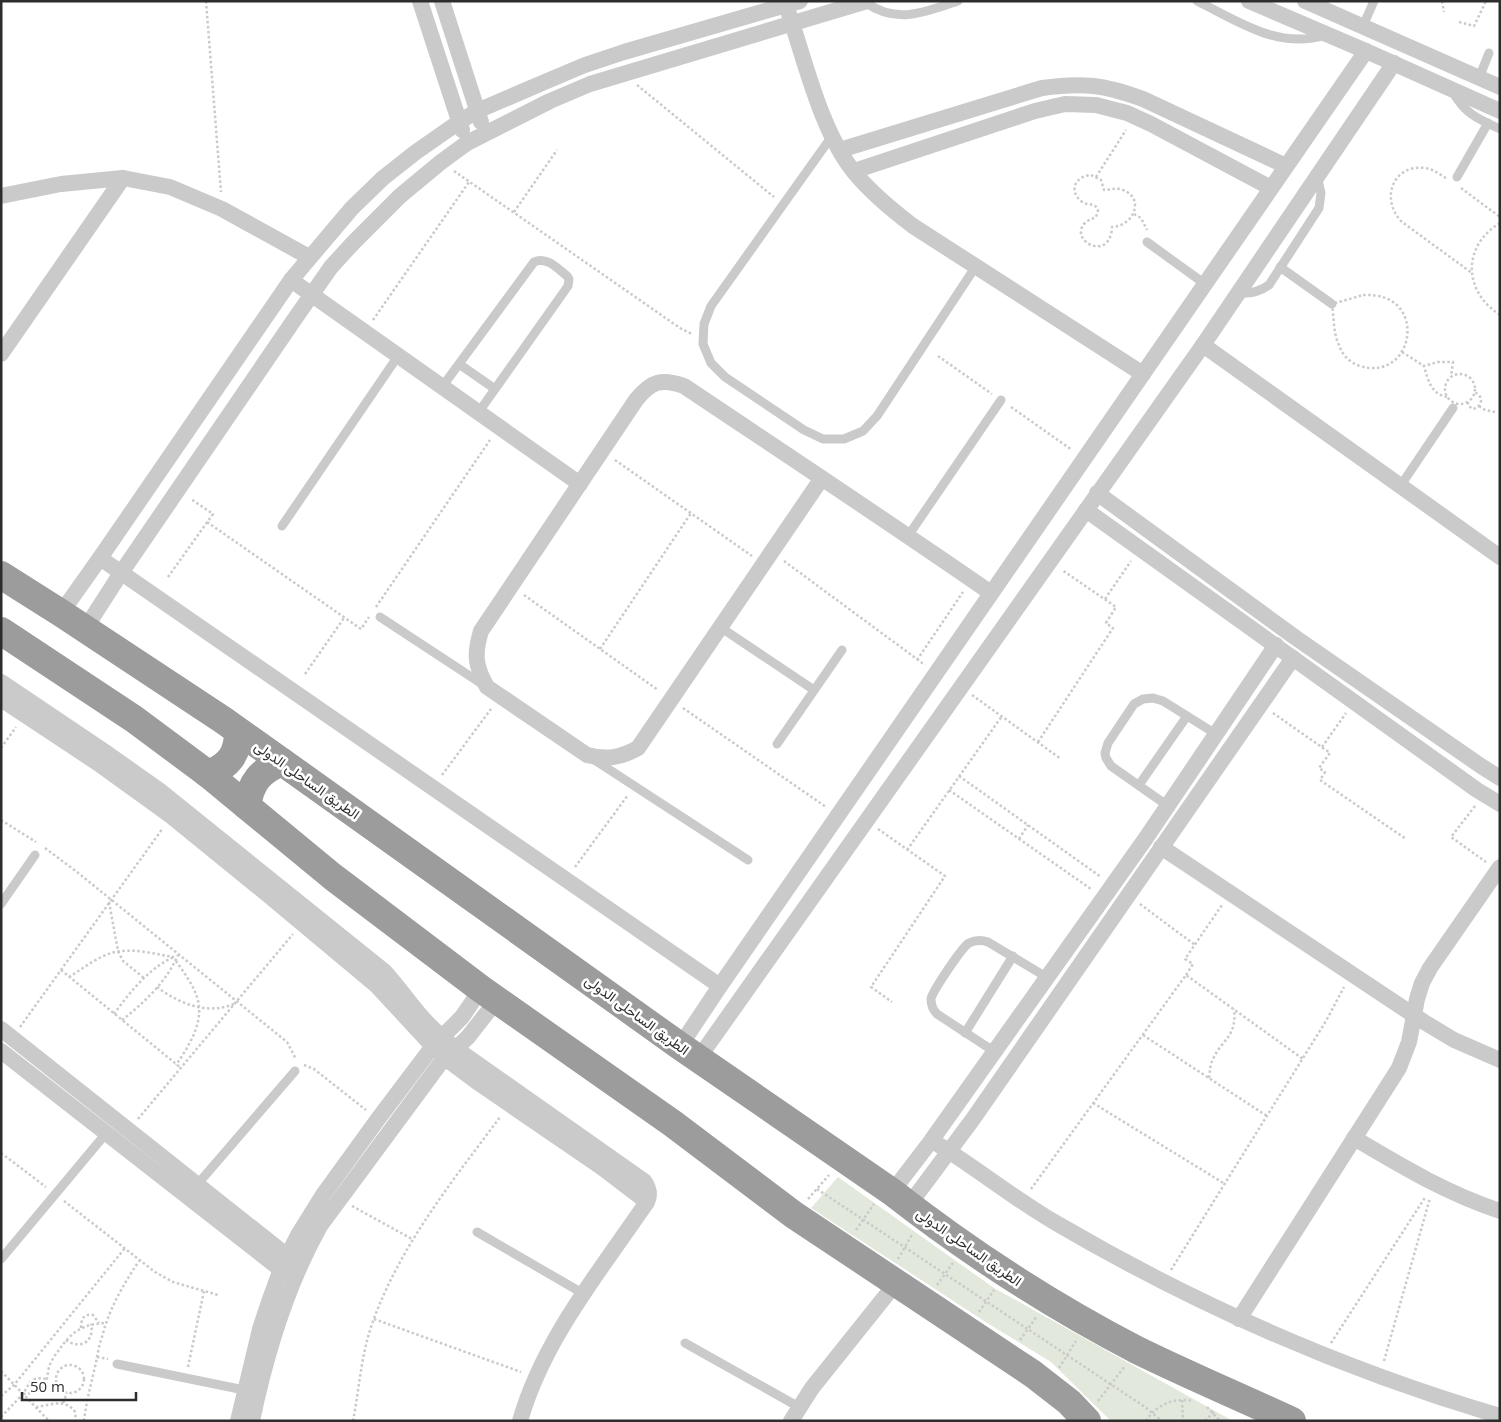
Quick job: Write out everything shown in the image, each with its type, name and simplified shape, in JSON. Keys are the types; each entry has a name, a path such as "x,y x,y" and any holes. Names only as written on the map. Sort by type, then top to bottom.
{"highway":[{"name":"الطريق الساحلى الدولى","path":"1,575 61,613 282,762 689,1053 1005,1274 1087,1323 1137,1350 1292,1421"},
{"path":"1,631 134,719 208,774 333,877 489,994 672,1123 794,1215 1048,1386 1069,1402 1086,1419"},
{"path":"208,774 219,770 228,763 238,743 238,732"},
{"path":"247,806 251,788 261,774 270,766 282,762"}],"street":[{"path":"420,1 467,143"},
{"path":"442,1 485,133"},
{"path":"1249,1 1267,5 1327,34 1500,110"},
{"path":"1305,1 1325,6 1363,26 1500,87"},
{"path":"85,629 178,489 332,267 376,219 441,162 467,143 485,133 570,92 623,74 866,2"},
{"path":"61,613 291,280 352,208 383,178 416,152 477,111 585,65 793,3 792,24 821,110 832,136 854,171 881,201 913,226 1143,374"},
{"path":"689,1053 720,986 1366,51"},
{"path":"689,1053 866,821 1203,345 1394,64"},
{"path":"840,150 1042,88 1068,84 1094,85 1119,90 1143,99 1286,166"},
{"path":"854,171 1035,111 1065,104 1096,105 1126,113 1151,124 1271,188"},
{"path":"1,354 123,178"},
{"path":"1,196 61,184 123,178 170,187 222,209 309,257"},
{"path":"291,280 580,484"},
{"path":"1203,345 1500,557"},
{"path":"822,478 638,748 626,755 613,758 587,755 487,687 480,674 476,660 477,645 481,631 645,389 657,382 671,381 684,386 822,478 972,579 991,593"},
{"path":"1098,494 1296,638 1500,778"},
{"path":"1086,510 1500,804"},
{"path":"100,558 720,986"},
{"path":"902,1201 932,1141 1109,892 1276,645"},
{"path":"902,1201 949,1151 1293,658"},
{"path":"1,682 123,764 213,832 384,971 399,987 461,1071 601,1167 647,1202"},
{"path":"1,699 99,764 171,816 376,985 444,1048 644,1181 650,1194 647,1202 565,1322 548,1351 520,1421"},
{"path":"1470,784 1481,766"},
{"path":"1161,847 1414,1016 1454,1040 1500,1060"},
{"path":"1239,1319 1399,1068 1409,1042 1419,991 1430,968 1498,868"},
{"path":"238,1421 274,1338 298,1273 320,1226 340,1200 444,1048 457,1024 489,994"},
{"path":"7,1034 192,1190 298,1273"},
{"path":"252,1421 252,1391 260,1329 284,1262 302,1228 323,1195 378,1119 444,1048"},
{"path":"1,1051 117,1128 192,1190"},
{"path":"1354,1138 1434,1184 1472,1202 1500,1211"},
{"path":"932,1141 1053,1222 1163,1282 1239,1319 1379,1376 1500,1416"},
{"path":"795,1414 892,1280"}],"lane":[{"path":"866,2 871,7 887,14 900,15 912,14 958,1"},
{"path":"1197,1 1266,35 1280,38 1306,39 1327,34"},
{"path":"1363,26 1374,1"},
{"path":"1479,78 1489,53"},
{"path":"1452,89 1458,100 1471,115 1500,129"},
{"path":"1452,178 1488,124"},
{"path":"832,136 712,306 704,324 704,344 711,363 725,377 804,430 823,439 844,439 863,431 877,416 976,266"},
{"path":"1239,292 1251,293 1269,286 1319,208 1321,193 1317,176"},
{"path":"1147,242 1205,284"},
{"path":"442,387 534,262 538,260 547,261 567,276 570,283 478,413"},
{"path":"1280,267 1332,304"},
{"path":"282,526 398,356"},
{"path":"459,364 495,389"},
{"path":"908,536 1002,400"},
{"path":"1401,485 1453,408"},
{"path":"380,616 487,687"},
{"path":"720,626 814,690"},
{"path":"777,744 842,650"},
{"path":"1168,806 1108,762 1106,753 1108,743 1134,704 1143,699 1158,699 1216,734"},
{"path":"1139,785 1187,716"},
{"path":"587,755 748,860"},
{"path":"1,904 35,855"},
{"path":"995,1052 937,1014 931,1001 934,992 964,946 973,941 983,940 1048,978"},
{"path":"965,1033 1013,956"},
{"path":"192,1190 295,1071"},
{"path":"1,1259 55,1194 117,1128"},
{"path":"477,1232 584,1294"},
{"path":"685,1343 795,1414"},
{"path":"117,1364 252,1391"}],"path":[{"path":"206,1 222,209"},
{"path":"1442,1 1444,12"},
{"path":"1459,22 1474,26 1486,1"},
{"path":"623,74 783,204"},
{"path":"1096,177 1134,117"},
{"path":"513,212 557,150"},
{"path":"441,162 685,332 704,336"},
{"path":"1452,178 1430,169 1408,170 1401,174 1392,187 1390,202 1393,210 1402,222 1472,273"},
{"path":"1091,175 1103,184 1104,190 1118,188 1130,194 1134,204 1134,213 1128,222 1112,228 1109,240 1106,243 1092,246 1085,242 1081,234 1083,225 1096,217 1098,210 1093,204 1080,201 1076,193 1075,185 1077,181 1082,176 1091,175"},
{"path":"365,332 469,182"},
{"path":"1460,188 1500,217"},
{"path":"1134,213 1141,218 1144,224 1148,233 1147,242"},
{"path":"1500,223 1486,233 1475,248 1471,268 1477,290 1488,306 1500,315"},
{"path":"1371,294 1388,298 1403,311 1408,324 1408,339 1402,352 1391,362 1377,368 1363,367 1351,361 1340,350 1332,304 1371,294"},
{"path":"1402,352 1424,366 1428,381 1439,396 1447,398 1456,404 1468,402 1474,392 1472,381 1468,377 1457,375 1452,377 1445,386 1447,398"},
{"path":"1424,366 1438,362 1453,362 1452,377"},
{"path":"1468,402 1472,409 1479,406 1481,398 1474,392"},
{"path":"1479,406 1485,410 1495,412"},
{"path":"207,522 361,629 498,427"},
{"path":"602,451 691,513 767,558 936,673"},
{"path":"168,577 213,514 178,489"},
{"path":"600,649 691,513"},
{"path":"1105,599 1140,548"},
{"path":"1038,742 1113,628 1106,622 1116,607 1050,561"},
{"path":"918,660 972,579"},
{"path":"305,674 344,618"},
{"path":"961,687 1061,759"},
{"path":"432,788 501,696"},
{"path":"1322,747 1354,702"},
{"path":"1261,704 1330,753 1320,768 1325,772 1320,780 1406,838"},
{"path":"1,748 25,714"},
{"path":"907,850 1002,716"},
{"path":"959,776 1028,825 1109,892"},
{"path":"565,880 634,786"},
{"path":"949,790 1019,839 1109,892"},
{"path":"1484,794 1451,837 1498,868"},
{"path":"7,1034 61,970 171,816"},
{"path":"1,820 42,846 77,872 110,901 287,1042 298,1061"},
{"path":"866,821 945,876 870,987 892,1002"},
{"path":"1019,839 1028,825"},
{"path":"1022,1201 1186,975 1193,964 1185,959 1230,894"},
{"path":"1128,896 1195,945"},
{"path":"110,901 118,951 123,961 144,978"},
{"path":"117,1128 181,1068 302,923"},
{"path":"69,977 102,957 118,951 134,951 174,957"},
{"path":"114,1014 144,978 162,964 178,955"},
{"path":"122,1020 144,1002 157,988 176,961 178,955"},
{"path":"176,961 192,988 200,1007 193,1036 176,1065"},
{"path":"61,970 181,1068"},
{"path":"1163,1282 1326,1021 1351,974"},
{"path":"1186,975 1303,1058"},
{"path":"157,988 181,1002 208,1009 218,1009 236,1002"},
{"path":"1209,1078 1212,1060 1231,1033 1234,1025 1234,1009"},
{"path":"1143,1035 1267,1116"},
{"path":"301,1064 311,1067 378,1119"},
{"path":"1093,1103 1225,1184"},
{"path":"353,1421 367,1343 374,1319 400,1259 460,1170 510,1104"},
{"path":"1,1153 155,1272 173,1282 218,1295"},
{"path":"794,1215 843,1159"},
{"path":"1323,1354 1434,1184"},
{"path":"1379,1376 1434,1184"},
{"path":"817,1189 1111,1384 1162,1421"},
{"path":"340,1200 412,1239"},
{"path":"844,1248 864,1220 902,1201 905,1247 892,1280"},
{"path":"924,1302 965,1246"},
{"path":"1,1396 14,1385 73,1315 125,1248"},
{"path":"84,1421 106,1323 123,1284 139,1260"},
{"path":"966,1330 1005,1274"},
{"path":"186,1378 204,1291"},
{"path":"1008,1358 1048,1300"},
{"path":"81,1328 82,1319 89,1314 93,1315 99,1323"},
{"path":"374,1319 536,1378"},
{"path":"23,1394 34,1393 40,1390 47,1379 54,1357 66,1340 81,1328 91,1324 106,1323"},
{"path":"1048,1386 1087,1323"},
{"path":"66,1340 71,1344 77,1345 88,1341 91,1336 91,1324"},
{"path":"1086,1419 1137,1350"},
{"path":"73,1365 82,1372 84,1382 78,1391 67,1393 58,1386 56,1376 62,1367 73,1365"},
{"path":"1,1372 49,1421"},
{"path":"1,1417 23,1394 30,1382 35,1378 47,1379"},
{"path":"63,1403 67,1393"},
{"path":"1146,1421 1152,1413 1166,1403 1182,1400 1196,1402"},
{"path":"36,1407 63,1403 73,1409 76,1421"},
{"path":"1202,1404 1213,1412 1220,1421"}],"shaded area":[{"path":"838,1177 994,1288 1233,1421 1111,1421 1051,1362 984,1321 811,1208"}]}
